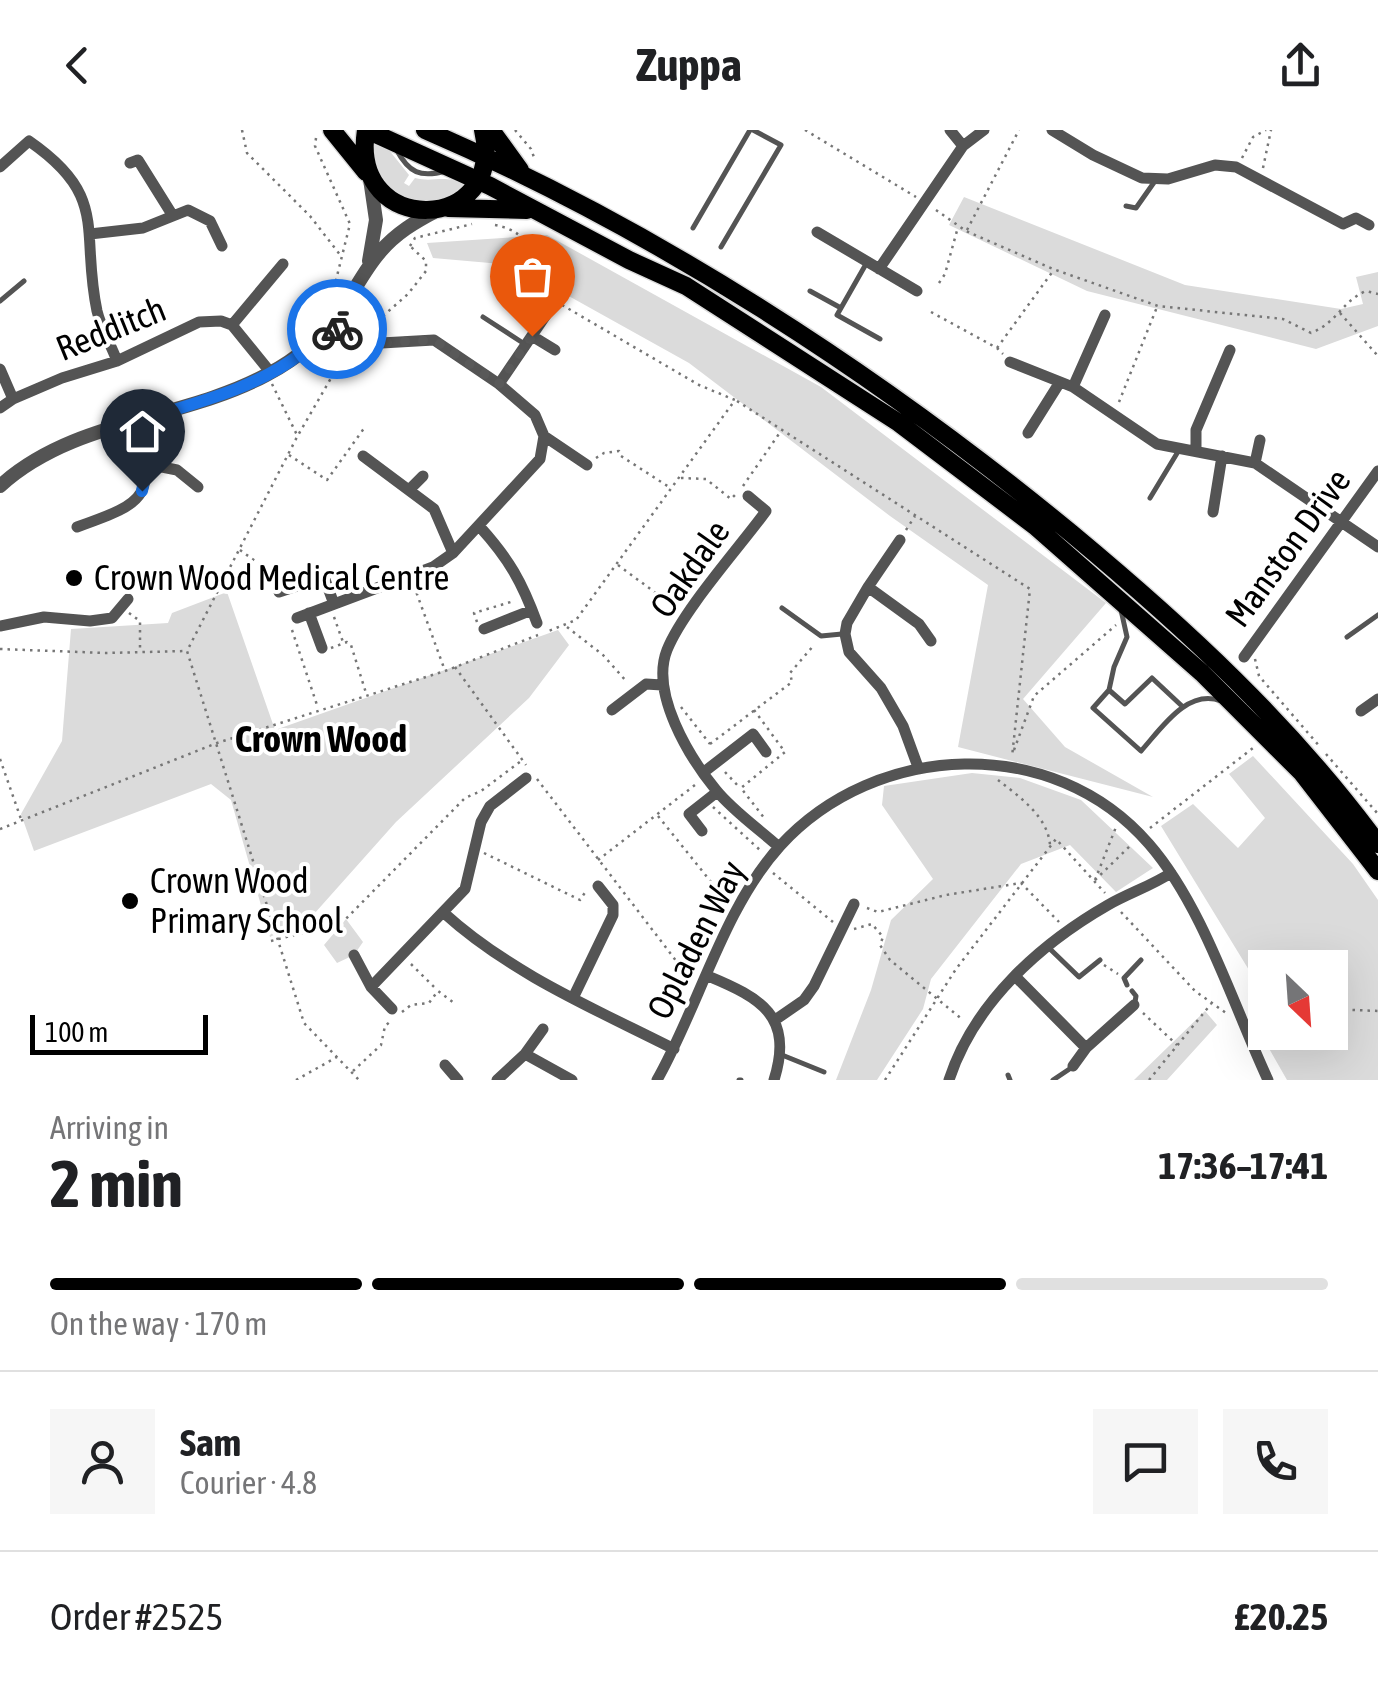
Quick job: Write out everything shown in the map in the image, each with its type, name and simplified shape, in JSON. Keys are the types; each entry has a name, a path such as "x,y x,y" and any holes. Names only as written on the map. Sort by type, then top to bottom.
{"highway":[{"path":"370,178 365,156 366,130 478,180 628,260 686,286 840,382 976,480 1105,584 1238,707 1302,773 1378,871"},
{"path":"425,130 487,157 530,168"},
{"path":"443,208 469,194 478,180 487,157 483,130"},
{"path":"491,130 530,168 602,216 798,333 984,463 1120,575 1251,695 1326,774 1378,844"},
{"path":"324,134 399,204 416,210 538,212"}],"street":[{"path":"950,130 963,146"},
{"path":"880,269 963,146 984,130"},
{"path":"1052,130 1142,178 1168,179 1215,166 1236,167 1344,224 1356,218 1369,225"},
{"path":"0,167 29,141 58,162 80,190 90,234 97,312 117,361"},
{"path":"149,150 134,162 174,216"},
{"path":"368,266 376,220 370,178"},
{"path":"0,486 42,456 272,378 330,325 368,266 400,232 443,208"},
{"path":"90,234 143,228 188,210 210,221 222,246"},
{"path":"816,232 917,291"},
{"path":"272,378 232,324 283,264"},
{"path":"499,384 546,315"},
{"path":"1073,387 1105,315"},
{"name":"Redditch","path":"0,408 62,378 117,361 199,322 232,324"},
{"path":"330,325 364,344 434,340 499,384 535,415 544,436 587,465"},
{"path":"529,340 555,350"},
{"path":"1196,450 1196,430 1230,350"},
{"path":"1010,362 1073,387 1157,444 1255,463 1378,547"},
{"path":"0,369 13,399"},
{"path":"1028,433 1060,382"},
{"path":"77,527 124,510 142,491 147,464 134,422"},
{"path":"319,651 303,615 433,567 480,527 540,458 544,436"},
{"path":"1255,463 1260,440"},
{"path":"363,456 434,510 453,552"},
{"path":"1213,512 1222,456"},
{"path":"147,464 176,470 198,487"},
{"name":"Manston Drive","path":"1246,654 1378,472"},
{"path":"409,490 423,476"},
{"name":"Oakdale","path":"662,685 666,651 766,511 748,496"},
{"path":"480,527 509,559 534,616 484,629"},
{"path":"900,540 847,622 845,634 849,652 880,688 903,726 918,767"},
{"path":"279,592 324,577 332,604"},
{"path":"868,587 919,624 931,642"},
{"path":"0,626 44,618 112,618 124,603"},
{"path":"612,710 646,684 662,685 678,730 717,792 780,847"},
{"path":"1360,712 1378,699"},
{"path":"704,772 753,734 766,752"},
{"name":"Opladen Way","path":"656,1080 738,909 780,847 836,799 873,780 918,767 1012,760 1096,798 1148,842 1192,908 1268,1080"},
{"path":"372,988 466,889 481,822 490,806 526,778"},
{"path":"702,831 690,814 717,792"},
{"path":"949,1080 972,1027 1015,976 1047,946 1067,930 1171,873"},
{"path":"573,998 613,915 613,905 598,884"},
{"path":"776,1020 804,1000 814,986 854,904"},
{"path":"444,914 474,940 573,998 674,1049"},
{"path":"354,955 372,988 392,1008"},
{"path":"708,976 762,1002 776,1020 782,1054 774,1080"},
{"path":"1015,976 1086,1048"},
{"path":"1073,1066 1086,1048 1134,1005"},
{"path":"497,1080 525,1054 543,1029"},
{"path":"525,1054 572,1080"},
{"path":"445,1065 458,1080"}],"lane":[{"path":"693,228 751,130 780,145 721,247"},
{"path":"1126,206 1136,208 1157,178"},
{"path":"867,262 837,315 880,339"},
{"path":"0,300 24,281"},
{"path":"810,291 841,308"},
{"path":"483,317 529,340"},
{"path":"1150,498 1181,448"},
{"path":"1105,584 1121,610 1127,636 1114,666 1110,690 1092,708 1141,751 1192,701 1213,698 1238,707"},
{"path":"782,608 821,636 845,634"},
{"path":"1347,637 1378,615"},
{"path":"1110,690 1124,704 1152,678 1182,707"},
{"path":"1047,946 1079,977 1100,960"},
{"path":"1134,1005 1136,996 1124,978 1141,960"},
{"path":"782,1054 824,1072"},
{"path":"1052,1080 1073,1066"}],"path":[{"path":"242,130 247,154 310,216 342,258"},
{"path":"515,130 531,149 530,168"},
{"path":"805,130 917,198"},
{"path":"966,231 1019,130"},
{"path":"1236,167 1253,138 1268,130"},
{"path":"1261,180 1268,130"},
{"path":"324,134 315,146 350,224 334,288 344,306"},
{"path":"929,206 966,231 1053,269 1158,306 1283,320 1311,333 1328,326 1355,296 1366,291 1378,294"},
{"path":"361,336 408,294 426,270 426,261 408,245 415,238 482,222"},
{"path":"494,224 506,227 531,244 545,295 699,386 735,400 1030,589 1012,760"},
{"path":"939,283 946,274 958,226"},
{"path":"931,312 997,348 1053,269"},
{"path":"1124,423 1117,408 1158,306"},
{"path":"1340,313 1378,356"},
{"path":"350,346 297,437 187,651 304,1023 359,1080"},
{"path":"272,378 297,437"},
{"path":"2,829 216,743 455,667 566,626 576,620 735,400"},
{"path":"288,454 326,480 364,427"},
{"path":"680,478 706,480 732,499 781,430"},
{"path":"587,465 604,452 619,451 672,488"},
{"path":"900,540 915,516"},
{"path":"617,564 688,616"},
{"path":"410,575 444,670"},
{"path":"474,613 516,600"},
{"path":"124,603 140,620 140,651"},
{"path":"332,604 343,644"},
{"path":"1012,760 1034,696 1118,625"},
{"path":"566,626 603,655 628,684"},
{"path":"710,744 792,682 790,673 821,636"},
{"path":"301,658 351,645 367,694"},
{"path":"0,649 187,651"},
{"path":"1246,654 1255,657 1259,676 1378,814"},
{"path":"455,667 672,959 702,991"},
{"path":"681,707 710,744 716,761 774,831"},
{"path":"741,788 785,752 754,710"},
{"path":"1150,828 1252,748"},
{"path":"0,759 22,821"},
{"path":"271,941 314,930 332,932 465,798 522,760"},
{"path":"998,780 1024,801 1049,830 1050,847"},
{"path":"598,860 696,784"},
{"path":"712,806 761,851"},
{"path":"657,814 730,904"},
{"path":"1094,882 1116,826"},
{"path":"885,1080 936,999 1056,839 1109,898"},
{"path":"1094,882 1132,843"},
{"path":"474,848 580,900 598,884"},
{"path":"765,866 840,928 872,924 883,937 880,945 890,960 972,1027"},
{"path":"854,904 878,912 946,895 1022,883"},
{"path":"1022,883 1067,930"},
{"path":"1116,907 1194,992 1227,1014"},
{"path":"402,956 454,1003"},
{"path":"1100,960 1124,978"},
{"path":"352,1072 381,1045 386,1026 411,1005 428,1003 438,991"},
{"path":"1149,1080 1212,1003"},
{"path":"1134,1005 1178,1046"},
{"path":"1348,1010 1378,1011"},
{"path":"296,1080 337,1057"}],"shaded area":[{"path":"372,143 389,150 409,175 404,183 409,186 415,178 464,184 433,201 404,197 381,176"},
{"path":"964,197 1185,285 1341,309 1363,304 1356,277 1378,272 1378,326 1316,349 1087,291 949,225"},
{"path":"547,235 821,387 1106,603 1023,699 1065,747 1153,797 958,747 988,585 890,516 689,363 513,265 433,258 427,243"},
{"path":"227,592 275,730 558,630 569,645 529,698 396,822 314,914 270,937 231,800 211,784 34,851 21,814 62,741 71,629 168,623 172,613"},
{"path":"1253,756 1353,864 1378,900 1378,1080 1287,1080 1270,1050 1348,1050 1348,950 1248,950 1248,968 1161,826 1193,804 1238,848 1265,818 1229,774"},
{"path":"972,773 1020,778 1081,800 1153,868 1116,892 1070,845 1021,864 931,979 923,1009 877,1080 836,1080 871,990 891,920 933,879 882,805 884,786"},
{"path":"346,919 363,942 354,955 337,963 324,945"},
{"path":"1205,1011 1217,1025 1167,1080 1134,1080"}],"way so far":[{"path":"337,329 364,344 434,340 499,384 532,336"}],"place":[{"name":"Crown Wood Medical Centre","path":"74,578"},
{"name":"Crown Wood Primary School","path":"130,901"}],"district":[{"name":"Crown Wood","path":"321,739"}],"route":[{"path":"142,491 147,464 134,422 236,390 302,353 330,325 337,329"}]}
